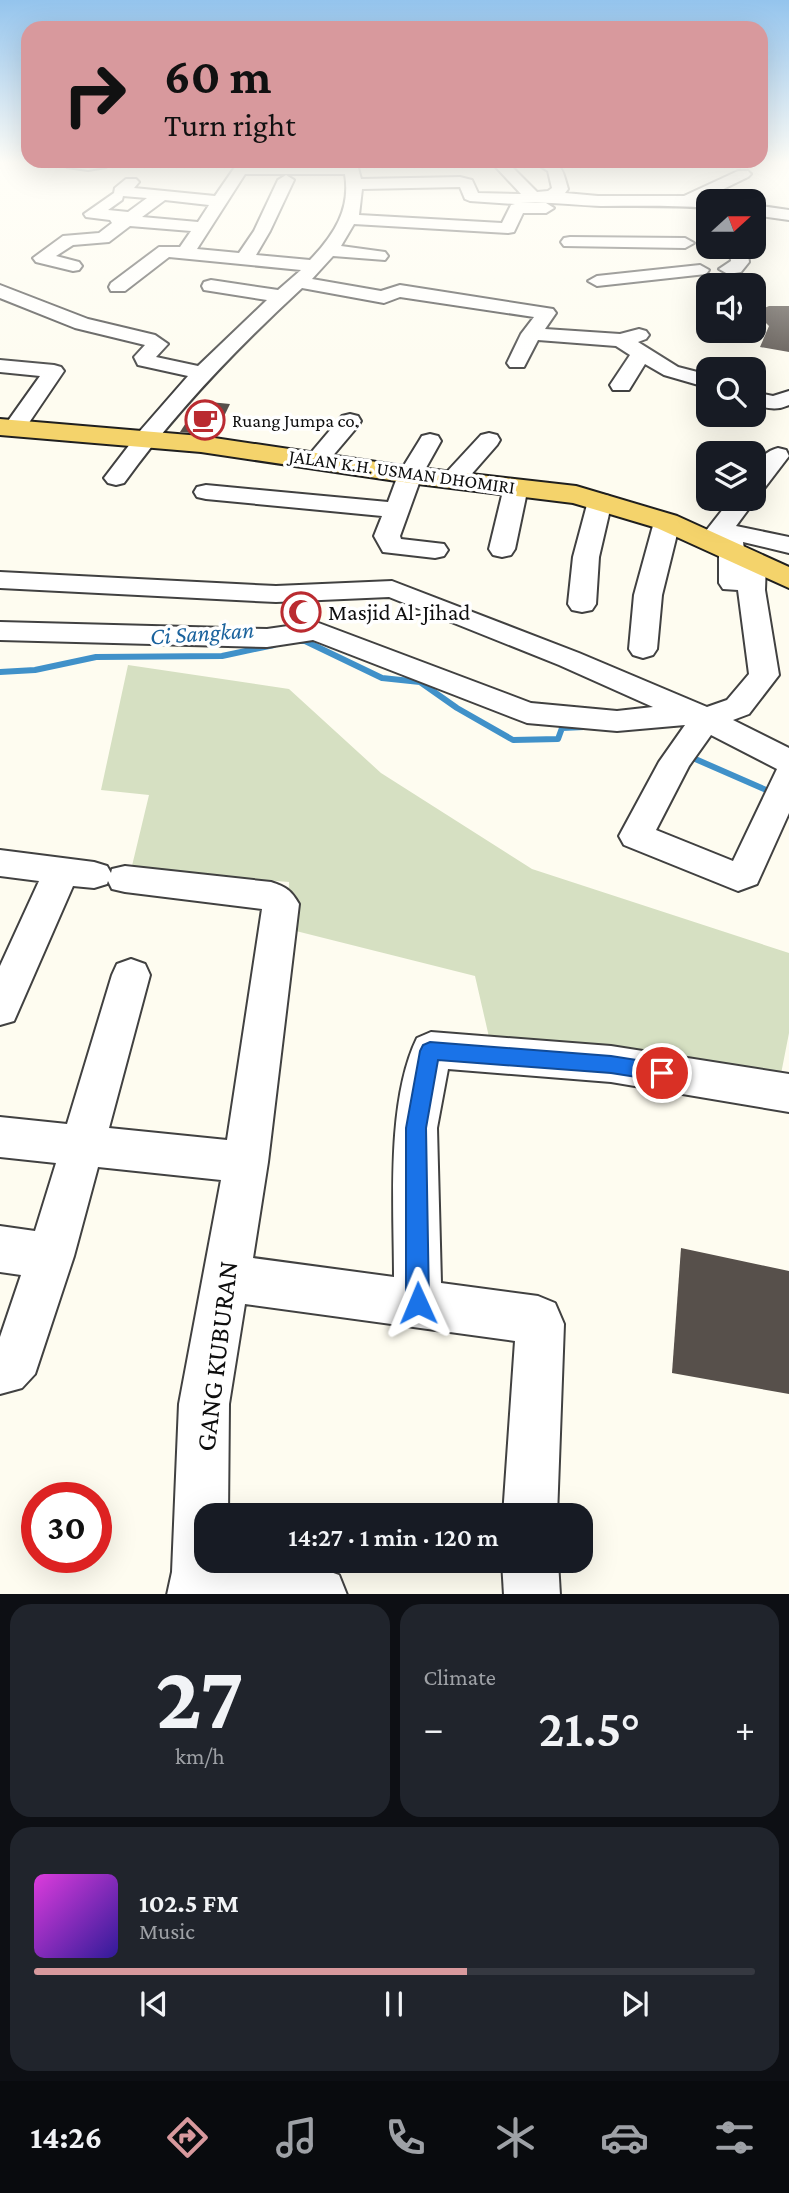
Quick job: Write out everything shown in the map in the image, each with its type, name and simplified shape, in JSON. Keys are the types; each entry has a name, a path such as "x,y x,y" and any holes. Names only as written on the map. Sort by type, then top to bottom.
{"main road":[{"name":"JALAN K.H. USMAN DHOMIRI","path":"7,428 144,438 410,475 562,492 667,522 789,579"}],"street":[{"path":"73,266 42,258 69,240 87,238"},
{"path":"187,252 196,238"},
{"path":"245,258 257,238"},
{"path":"116,478 144,438 202,373 315,266 336,238"},
{"path":"647,238 658,274"},
{"path":"570,242 646,242 677,238"},
{"path":"597,281 658,274 705,273 690,238"},
{"path":"329,250 379,256"},
{"path":"118,287 164,251 315,266"},
{"path":"729,268 735,268 740,259"},
{"path":"298,282 384,298 394,291 400,291 547,307 517,363"},
{"path":"211,286 282,296"},
{"path":"5,297 82,324 148,339 158,344 144,357 145,361 202,373"},
{"path":"531,334 633,343 671,371 696,378"},
{"path":"621,385 633,343"},
{"path":"0,366 54,371 7,428"},
{"path":"766,401 775,403 789,397"},
{"path":"317,460 350,421"},
{"path":"453,480 489,440"},
{"path":"430,441 410,475 387,536 389,544 435,550"},
{"path":"766,470 778,455"},
{"path":"502,549 516,487"},
{"path":"206,492 396,510"},
{"path":"582,604 586,557 600,501"},
{"path":"732,552 741,511"},
{"path":"643,649 648,595 667,522"},
{"path":"0,631 267,638 316,631 527,713 556,718 617,721 700,717 738,707 764,675 754,600 732,552 728,539 730,535 738,533 789,545"},
{"path":"0,580 276,594 392,589 448,609 700,717 783,784 744,874 738,878 636,836 700,717"},
{"path":"267,638 276,594"},
{"path":"0,863 94,874 0,1009"},
{"name":"GANG KUBURAN","path":"94,874 271,896 280,901 248,1141 204,1404 198,1583"},
{"path":"0,1369 4,1370 18,1357 51,1256 131,975"},
{"path":"418,1303 416,1128 430,1051 611,1065 789,1093"},
{"path":"0,1137 83,1144 248,1141"},
{"path":"0,1249 51,1256"},
{"path":"224,1278 533,1319 540,1324 531,1503"},
{"path":"531,1573 532,1594"},
{"path":"198,1583 319,1594"}],"green space":[{"path":"128,665 289,689 381,773 532,869 789,953 789,1033 780,1079 489,1037 475,976 288,929 289,882 131,870 149,795 101,790"}],"building":[{"path":"789,306 789,352 760,347 762,343 766,343 769,326 766,323 766,307"},
{"name":"Ruang Jumpa co.","path":"200,401 230,404 215,435 180,432"},
{"path":"681,1248 789,1271 789,1394 672,1373"}],"waterway":[{"name":"Ci Sangkan","path":"296,641 305,641 382,678 420,682 457,708 513,740 558,739 562,728 584,727"},
{"name":"Ci Sangkan","path":"0,672 35,670 96,657 222,656 274,645"},
{"name":"Ci Sangkan","path":"693,758 773,793"},
{"name":"Ci Sangkan","path":"769,791 789,800"}],"place":[{"name":"Ruang Jumpa co.","path":"205,420"},
{"name":"Masjid Al-Jihad","path":"301,612"}],"route":[{"path":"418,1303 416,1128 430,1051 434,1049 611,1065 662,1073"}]}
